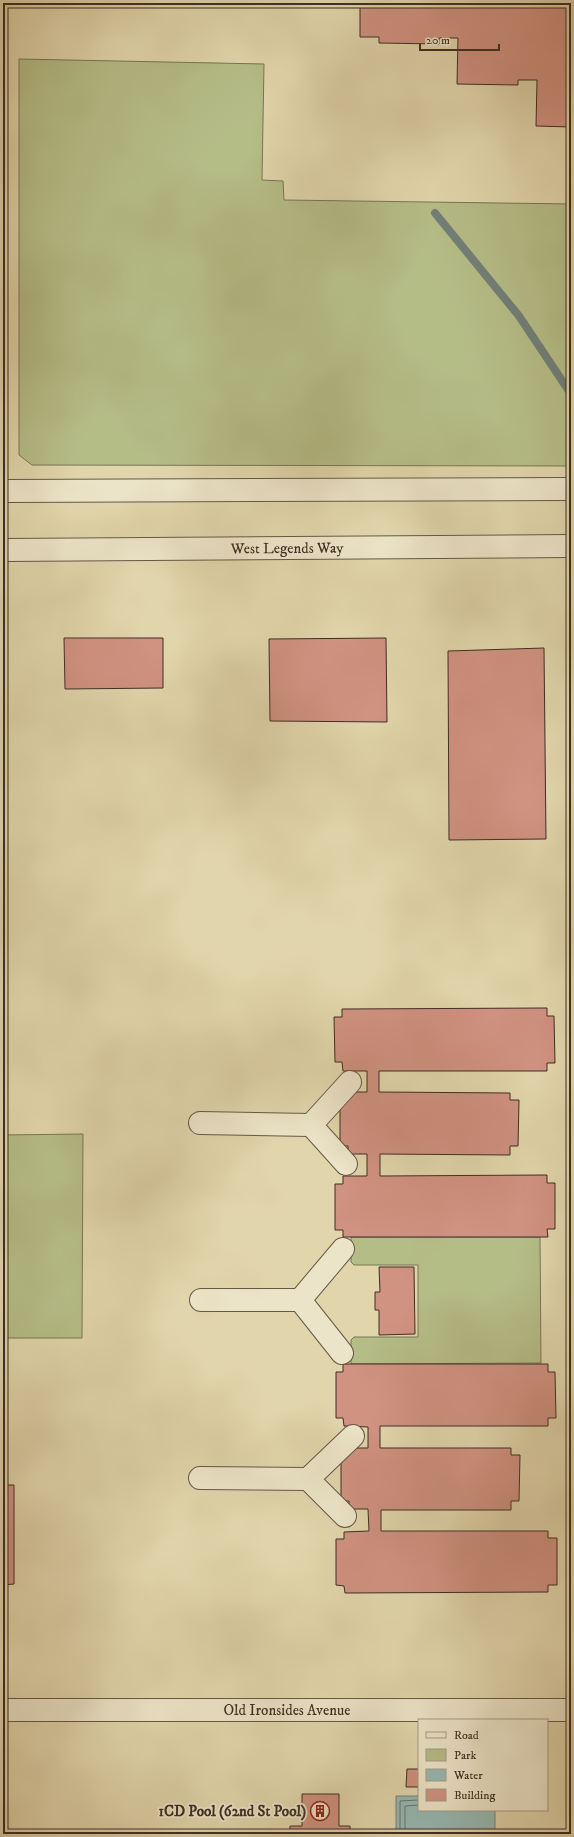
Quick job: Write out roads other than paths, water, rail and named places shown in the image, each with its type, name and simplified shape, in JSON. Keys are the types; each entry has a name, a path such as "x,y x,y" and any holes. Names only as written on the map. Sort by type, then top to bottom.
{"street":[{"path":"3,491 571,489"},
{"name":"West Legends Way","path":"3,550 571,546"},
{"path":"311,1125 350,1082"},
{"path":"200,1123 311,1125 346,1164"},
{"path":"201,1300 300,1300 343,1249"},
{"path":"300,1300 342,1353"},
{"path":"200,1478 308,1479 353,1436"},
{"path":"308,1479 345,1516"},
{"name":"Old Ironsides Avenue","path":"3,1710 571,1710"}],"water":[{"path":"396,1796 418,1796 418,1811 495,1811 495,1834 396,1834"}],"waterway":[{"path":"435,213 519,316 571,394"}],"place":[{"name":"1CD Pool (62nd St Pool)","path":"320,1811"}]}
